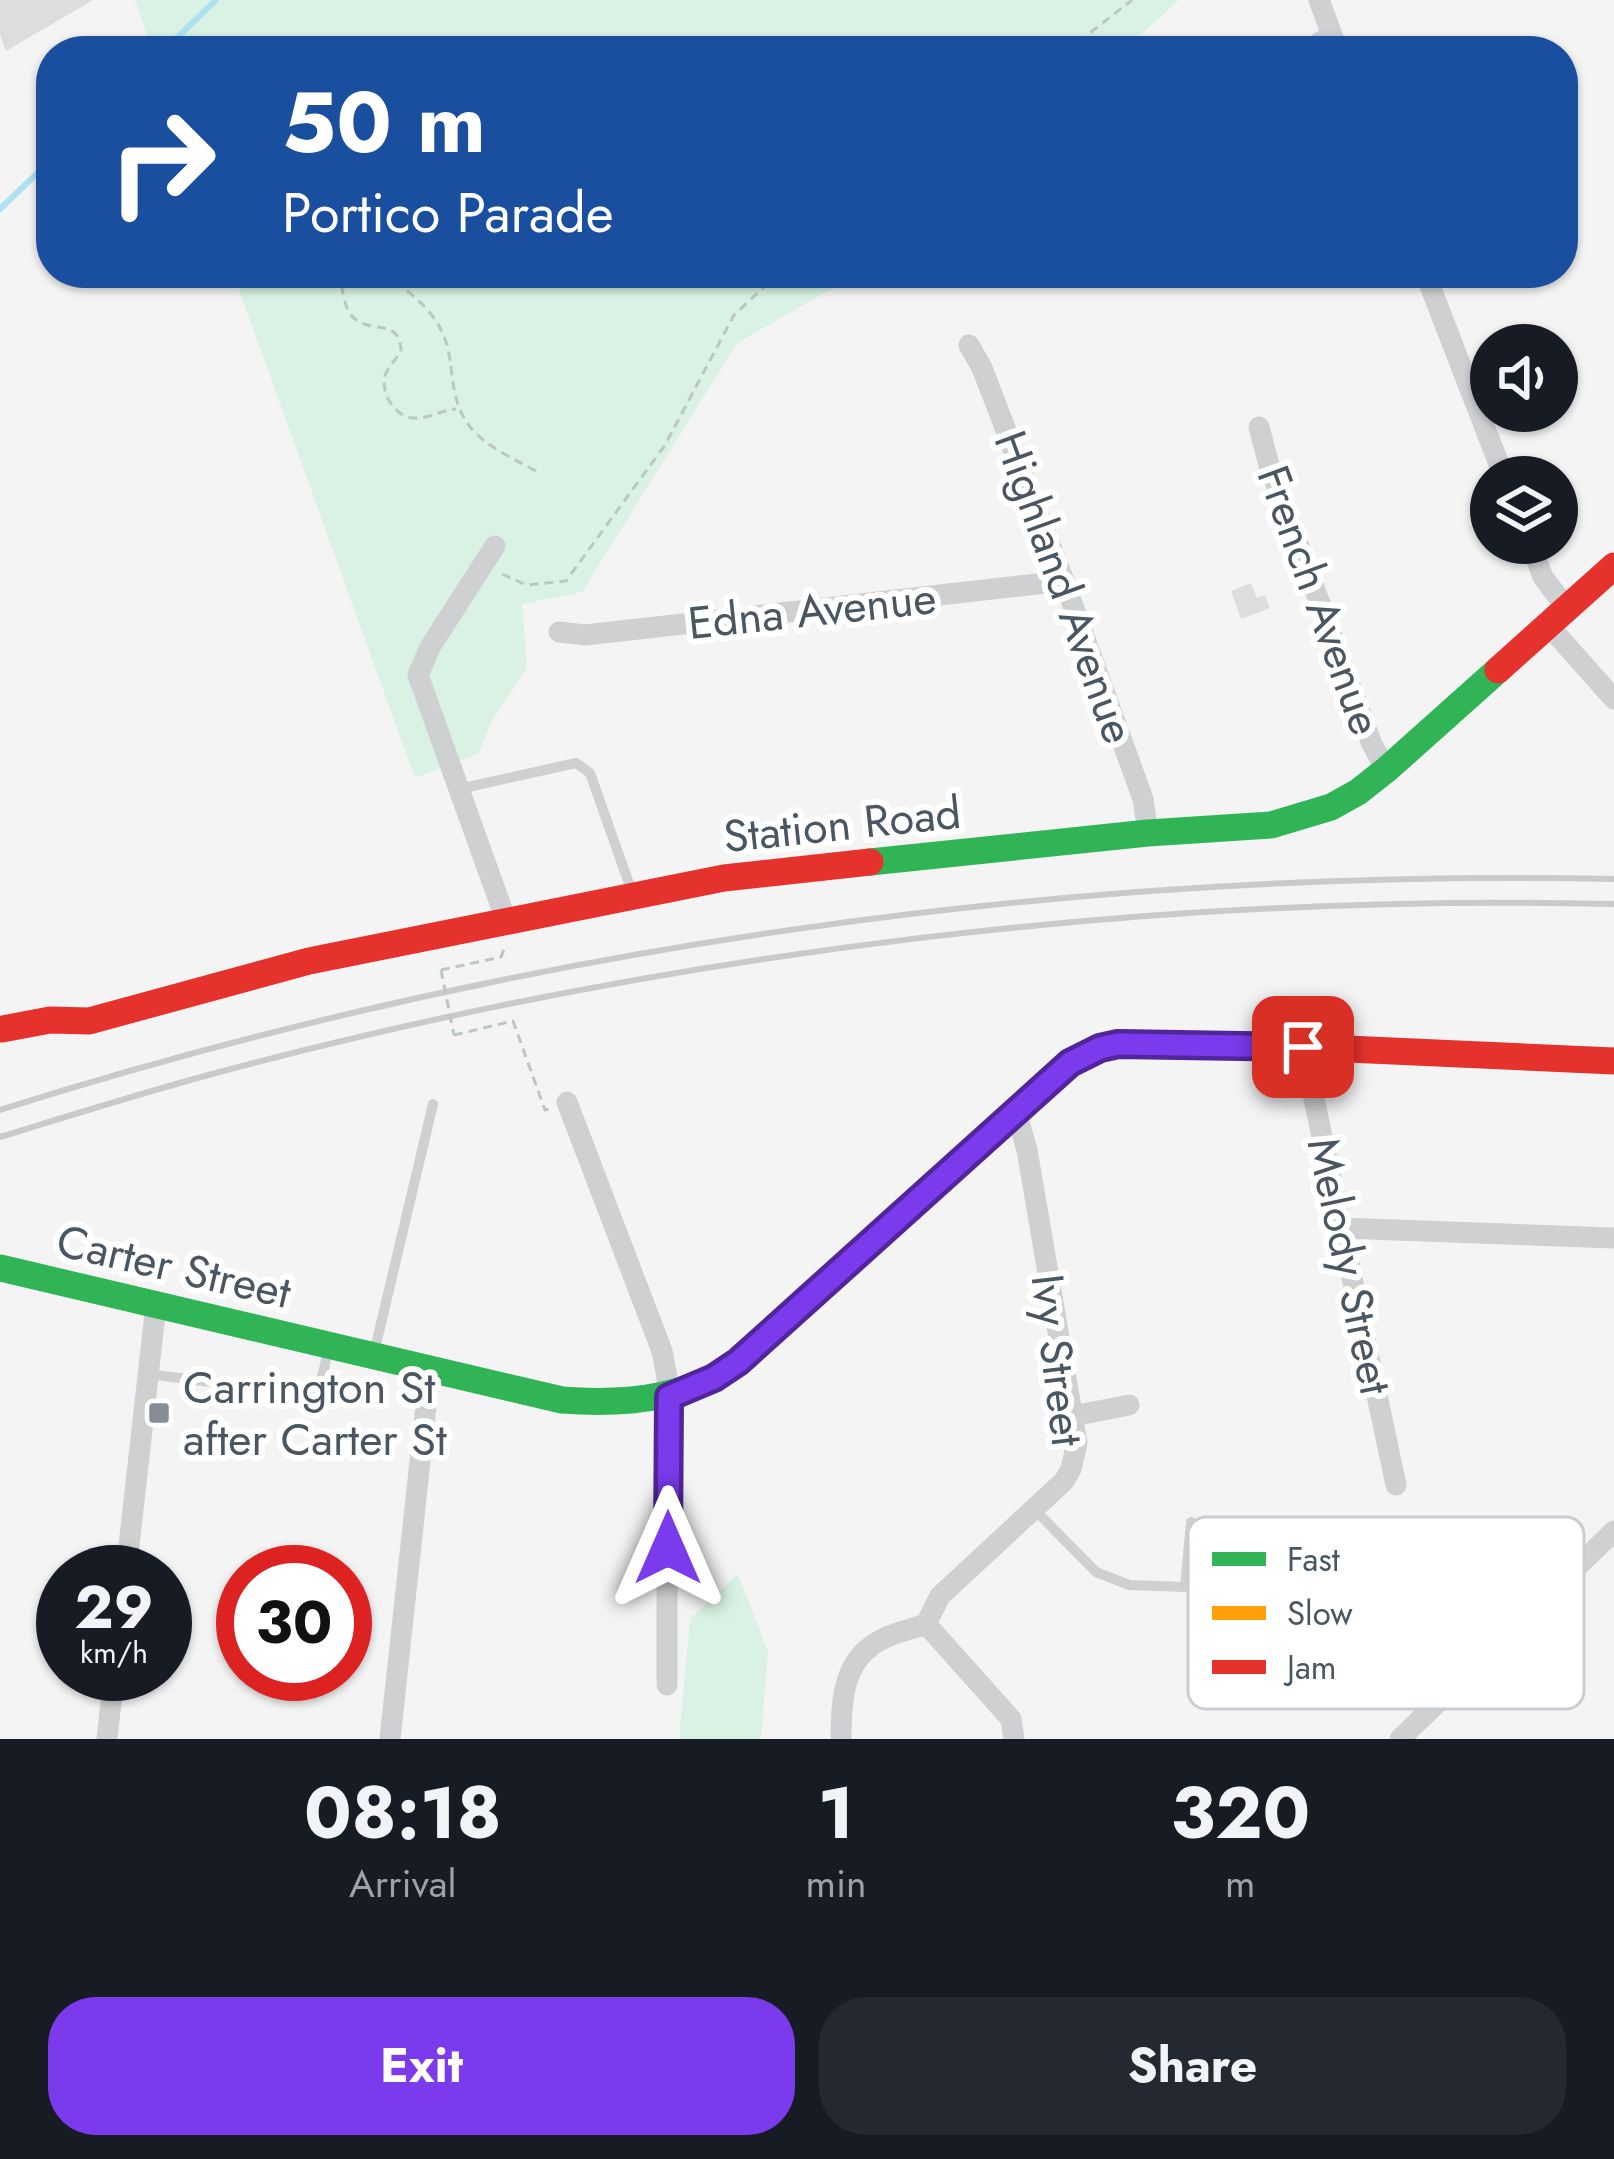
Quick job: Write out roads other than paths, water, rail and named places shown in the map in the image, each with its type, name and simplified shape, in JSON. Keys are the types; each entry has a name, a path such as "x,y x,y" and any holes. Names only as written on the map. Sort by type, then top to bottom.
{"street":[{"path":"1319,0 1332,36"},
{"path":"1431,288 1496,456"},
{"name":"Highland Avenue","path":"969,345 982,368 1144,799 1148,833"},
{"name":"French Avenue","path":"1259,428 1268,465 1371,742 1386,770"},
{"path":"489,555 430,647 418,675 507,923"},
{"path":"1538,564 1558,618 1614,699"},
{"name":"Station Road","path":"1,1025 89,1021 309,961 724,878 1148,833 1271,825 1308,816 1358,792 1386,770 1614,566"},
{"name":"Edna Avenue","path":"559,632 608,632 1064,581"},
{"path":"0,1040 1,1025"},
{"name":"Carter Street","path":"0,1268 430,1370 578,1402 616,1404 669,1397 738,1362 1070,1063 1100,1048 1118,1044 1303,1047 1614,1060"},
{"name":"Melody Street","path":"1303,1047 1396,1485"},
{"path":"567,1102 662,1351 669,1397 668,1685"},
{"name":"Ivy Street","path":"926,1624 940,1596 1064,1481 1077,1442 1027,1150 1016,1112"},
{"path":"1341,1228 1614,1238"},
{"path":"129,1545 156,1305"},
{"path":"390,1739 430,1370"},
{"path":"1073,1416 1129,1405"},
{"path":"1584,1560 1614,1531"},
{"path":"841,1739 850,1667 872,1645 926,1624 1011,1719 1014,1739"},
{"path":"107,1739 111,1701"},
{"path":"1400,1739 1431,1709"}],"lane":[{"path":"459,789 581,765 590,773 634,896"},
{"path":"374,1357 433,1104"},
{"name":"Carter Street","path":"148,1374 305,1394 320,1384 328,1347"},
{"path":"1034,1509 1096,1572 1129,1585 1185,1587 1188,1548"}],"waterway":[{"path":"179,36 216,0"},
{"path":"0,209 36,174"}],"railway":[{"path":"0,1110 196,1053 395,1003 595,962 798,929 1001,904 1205,887 1410,879 1614,879"},
{"path":"0,1137 199,1078 395,1029 740,963 914,939 1266,909 1614,904"}],"place":[{"name":"Carrington St after Carter St","path":"159,1413"}]}
